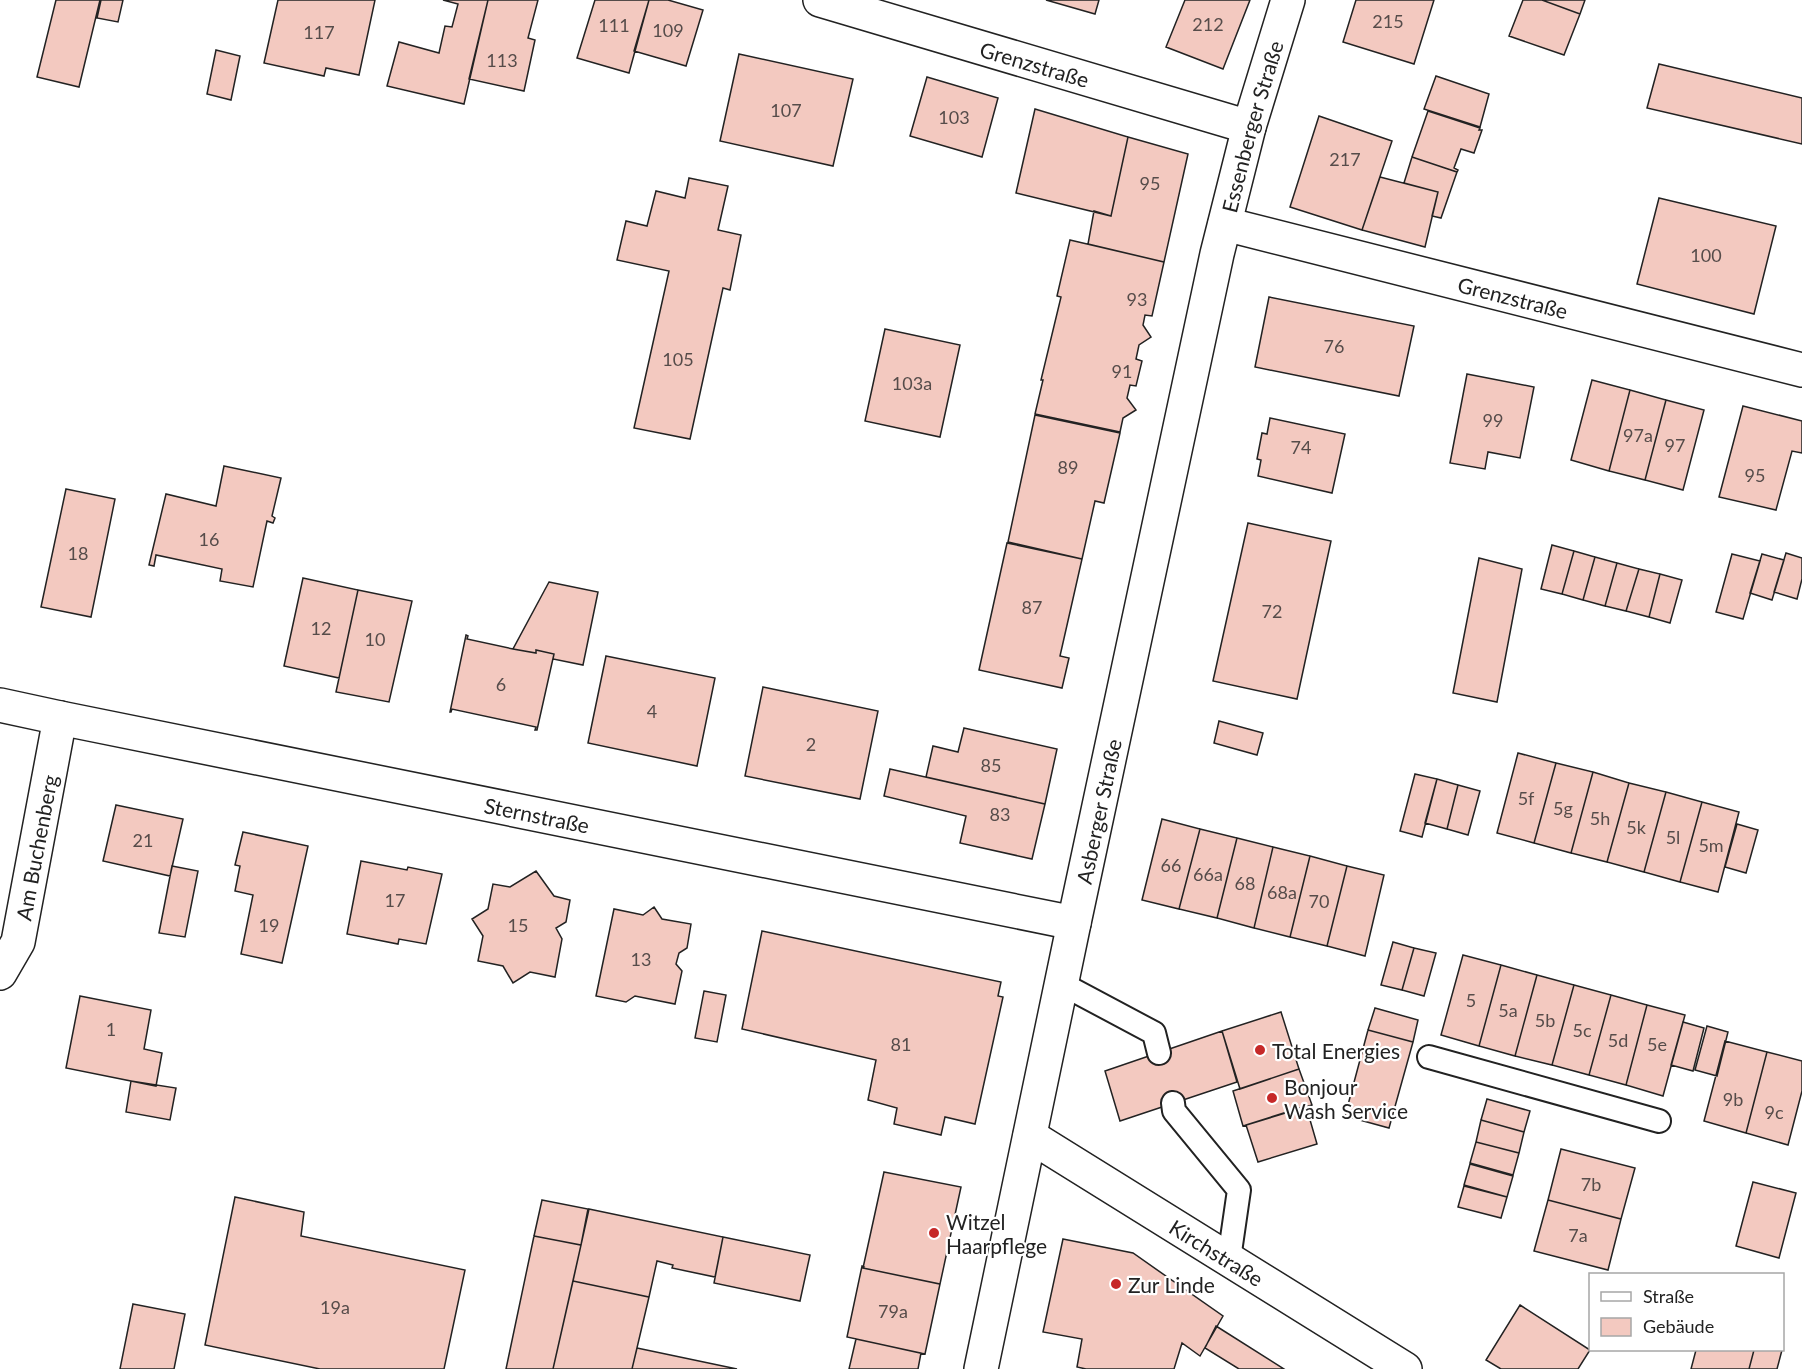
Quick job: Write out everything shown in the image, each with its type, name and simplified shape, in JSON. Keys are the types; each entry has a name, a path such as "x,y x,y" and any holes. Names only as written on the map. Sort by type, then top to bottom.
{"street":[{"name":"Grenzstraße","path":"820,0 1249,128"},
{"name":"Essenberger Straße","path":"1221,239 1249,128 1288,0"},
{"name":"Grenzstraße","path":"1221,239 1802,370"},
{"name":"Asberger Straße","path":"981,1369 1221,239"},
{"name":"Sternstraße","path":"0,705 1074,923"},
{"name":"Am Buchenberg","path":"0,973 18,942 60,718"},
{"name":"Kirchstraße","path":"1030,1136 1405,1369"}],"lane":[{"path":"1062,984 1154,1033 1159,1053"},
{"path":"1429,1057 1659,1121"},
{"path":"1173,1103 1174,1111 1239,1190 1229,1259"}],"building":[{"path":"56,0 100,0 79,87 37,77"},
{"path":"101,0 123,0 118,22 97,18"},
{"path":"278,0 375,0 359,75 326,68 324,76 264,63"},
{"path":"443,0 488,0 464,104 387,86 399,42 439,53 445,26 452,27 458,4"},
{"path":"488,0 538,0 528,38 535,40 524,91 469,79"},
{"path":"595,0 649,0 629,73 577,58"},
{"path":"649,0 668,0 703,10 686,66 634,51"},
{"path":"1046,0 1099,0 1095,14"},
{"path":"1185,0 1250,0 1223,69 1166,47"},
{"path":"1356,0 1434,0 1414,64 1343,42"},
{"path":"1523,0 1542,0 1580,14 1564,55 1509,36"},
{"path":"1542,0 1585,0 1580,14"},
{"path":"216,50 240,56 231,100 207,94"},
{"path":"739,54 853,79 833,166 720,141"},
{"path":"1659,64 1802,98 1802,144 1647,108"},
{"path":"1436,76 1489,94 1480,127 1424,109"},
{"path":"927,77 998,98 982,157 910,136"},
{"path":"1035,109 1128,137 1111,216 1016,193"},
{"path":"1428,111 1482,130 1474,153 1461,149 1454,168 1458,170 1457,172 1412,157"},
{"path":"1319,116 1392,141 1362,230 1290,207"},
{"path":"1128,137 1188,154 1164,262 1088,244 1094,211 1111,216"},
{"path":"1412,157 1457,172 1441,218 1432,216 1438,192 1404,183"},
{"path":"1380,177 1438,192 1425,247 1362,230"},
{"path":"689,178 728,186 718,230 741,235 730,290 723,288 690,439 634,428 669,271 617,260 626,221 647,226 656,191 685,198"},
{"path":"1659,198 1776,226 1754,314 1637,284"},
{"path":"1070,240 1164,262 1152,316 1145,315 1143,325 1151,337 1139,345 1136,359 1142,361 1136,386 1130,385 1127,398 1136,410 1123,418 1120,432 1035,414 1061,297 1057,296"},
{"path":"1269,297 1414,326 1399,396 1255,367"},
{"path":"885,329 960,345 940,437 865,421"},
{"path":"1467,374 1534,387 1520,458 1488,452 1485,469 1450,463"},
{"path":"1592,380 1630,390 1609,471 1571,460"},
{"path":"1630,390 1666,400 1645,480 1609,471"},
{"path":"1666,400 1704,410 1683,490 1645,480"},
{"path":"1743,406 1802,421 1802,453 1792,451 1776,510 1719,497"},
{"path":"1035,415 1120,433 1104,503 1095,501 1082,559 1008,542"},
{"path":"1270,418 1345,434 1332,493 1258,476 1261,460 1257,459 1262,433 1267,434"},
{"path":"224,466 281,478 272,516 275,518 273,523 267,521 253,587 220,581 222,569 156,555 154,566 149,565 166,494 216,506"},
{"path":"66,489 115,499 91,617 41,607"},
{"path":"1248,523 1331,541 1297,699 1213,681"},
{"path":"1007,543 1082,559 1060,656 1069,658 1062,688 979,670"},
{"path":"1552,545 1574,551 1562,594 1541,589"},
{"path":"1574,551 1595,557 1583,600 1562,594"},
{"path":"1786,553 1802,558 1802,579 1797,599 1774,592"},
{"path":"1732,554 1760,561 1743,619 1716,612"},
{"path":"1762,554 1784,560 1772,600 1750,593"},
{"path":"1595,557 1617,563 1605,606 1583,600"},
{"path":"1479,558 1522,569 1497,702 1453,693"},
{"path":"1617,563 1639,569 1626,611 1605,606"},
{"path":"1639,569 1660,574 1649,617 1626,611"},
{"path":"1660,574 1682,580 1670,623 1649,617"},
{"path":"303,578 358,590 339,678 284,666"},
{"path":"549,582 598,592 583,665 553,659 554,654 513,649"},
{"path":"358,590 412,601 389,702 336,692"},
{"path":"466,635 467,639 513,649 554,654 537,730 535,730 536,727 452,709 450,712"},
{"path":"606,656 715,678 697,766 588,743"},
{"path":"763,687 878,711 860,799 745,776"},
{"path":"1219,721 1263,733 1257,755 1214,743"},
{"path":"964,728 1057,749 1045,804 926,777 933,746 958,752"},
{"path":"1518,753 1556,763 1534,843 1497,833"},
{"path":"1556,763 1593,772 1571,853 1534,843"},
{"path":"890,769 1045,804 1032,859 960,843 966,816 884,796"},
{"path":"1593,772 1629,783 1607,862 1571,853"},
{"path":"1415,774 1437,779 1422,837 1400,831"},
{"path":"1437,779 1458,785 1447,829 1425,823"},
{"path":"1629,783 1666,792 1644,872 1607,862"},
{"path":"1458,785 1480,791 1468,835 1447,829"},
{"path":"1666,792 1702,802 1680,882 1644,872"},
{"path":"1702,802 1739,812 1718,892 1680,882"},
{"path":"116,805 183,819 170,876 103,861"},
{"path":"1162,819 1200,829 1179,909 1142,900"},
{"path":"1737,824 1758,830 1746,873 1725,867"},
{"path":"1200,829 1237,838 1217,918 1179,909"},
{"path":"243,832 308,846 282,963 241,954 253,895 235,891 240,866 235,865"},
{"path":"1237,838 1273,847 1254,928 1217,918"},
{"path":"1273,847 1310,856 1290,937 1254,928"},
{"path":"1310,856 1347,866 1327,946 1290,937"},
{"path":"361,861 442,874 426,944 399,939 398,944 347,934"},
{"path":"172,866 198,871 185,937 159,933"},
{"path":"1347,866 1384,875 1365,956 1327,946"},
{"path":"536,871 554,896 570,900 566,922 556,928 562,939 555,977 530,972 513,983 503,966 478,961 483,936 472,919 488,909 493,884 510,887"},
{"path":"654,907 662,919 691,924 687,948 679,953 676,964 682,971 675,1004 635,996 626,1002 596,996 614,909 643,915"},
{"path":"762,931 1001,982 998,996 1003,997 975,1124 945,1117 941,1135 894,1124 897,1108 868,1100 876,1060 742,1029"},
{"path":"1393,942 1414,948 1402,990 1381,985"},
{"path":"1414,948 1436,953 1424,996 1402,990"},
{"path":"1463,955 1501,965 1479,1046 1441,1035"},
{"path":"1501,965 1537,975 1515,1056 1479,1046"},
{"path":"1537,975 1574,985 1552,1065 1515,1056"},
{"path":"1574,985 1611,995 1589,1075 1552,1065"},
{"path":"704,991 726,995 717,1042 695,1038"},
{"path":"1611,995 1647,1005 1626,1085 1589,1075"},
{"path":"80,996 151,1010 144,1049 162,1053 156,1086 66,1068"},
{"path":"1647,1005 1685,1015 1663,1096 1626,1085"},
{"path":"1375,1008 1418,1020 1413,1042 1368,1030"},
{"name":"Total Energies","path":"1281,1012 1299,1069 1240,1089 1222,1031"},
{"path":"1683,1022 1704,1028 1693,1071 1671,1065"},
{"path":"1707,1026 1728,1032 1717,1076 1695,1070"},
{"path":"1368,1030 1413,1042 1389,1128 1345,1116"},
{"path":"1222,1031 1237,1082 1120,1121 1105,1071"},
{"path":"1725,1041 1767,1052 1746,1133 1704,1121"},
{"path":"1767,1052 1802,1061 1802,1091 1788,1145 1746,1133"},
{"name":"Bonjour Wash Service","path":"1299,1069 1312,1105 1243,1126 1233,1091"},
{"path":"131,1081 176,1088 170,1120 126,1112"},
{"path":"1487,1099 1530,1111 1524,1132 1481,1120"},
{"name":"Total Energies","path":"1306,1106 1317,1144 1258,1162 1246,1125"},
{"path":"1481,1120 1524,1132 1519,1153 1476,1142"},
{"path":"1476,1142 1519,1153 1513,1175 1470,1163"},
{"path":"1561,1149 1635,1168 1621,1219 1548,1200"},
{"path":"1470,1164 1513,1176 1507,1197 1464,1185"},
{"path":"884,1172 961,1187 940,1284 863,1268"},
{"path":"1753,1182 1796,1193 1779,1258 1736,1246"},
{"path":"1464,1186 1507,1197 1501,1218 1458,1207"},
{"path":"235,1197 304,1212 301,1236 465,1270 444,1369 320,1369 205,1345"},
{"path":"542,1200 588,1209 581,1245 534,1236"},
{"path":"1548,1200 1621,1219 1608,1270 1534,1251"},
{"path":"589,1209 723,1237 715,1277 672,1268 673,1265 657,1261 649,1297 573,1281"},
{"path":"534,1236 581,1245 553,1369 506,1369"},
{"path":"723,1237 810,1255 800,1301 714,1283"},
{"name":"Zur Linde","path":"1063,1239 1133,1253 1223,1316 1200,1356 1182,1343 1174,1369 1086,1369 1077,1367 1082,1339 1043,1332"},
{"path":"862,1266 940,1284 925,1354 847,1337"},
{"path":"573,1281 649,1297 632,1369 553,1369"},
{"path":"133,1304 185,1314 174,1369 120,1369"},
{"path":"1520,1305 1589,1351 1578,1369 1501,1369 1486,1360"},
{"path":"1216,1326 1284,1369 1239,1369 1205,1348"},
{"path":"856,1339 921,1353 918,1369 849,1369"},
{"path":"637,1348 737,1369 632,1369"},
{"path":"1696,1351 1754,1351 1749,1369 1691,1369"},
{"path":"1754,1351 1782,1351 1777,1369 1749,1369"}],"place":[{"name":"Total Energies","path":"1260,1050"},
{"name":"Bonjour Wash Service","path":"1272,1098"},
{"name":"Witzel Haarpflege","path":"934,1233"},
{"name":"Zur Linde","path":"1116,1284"}]}
